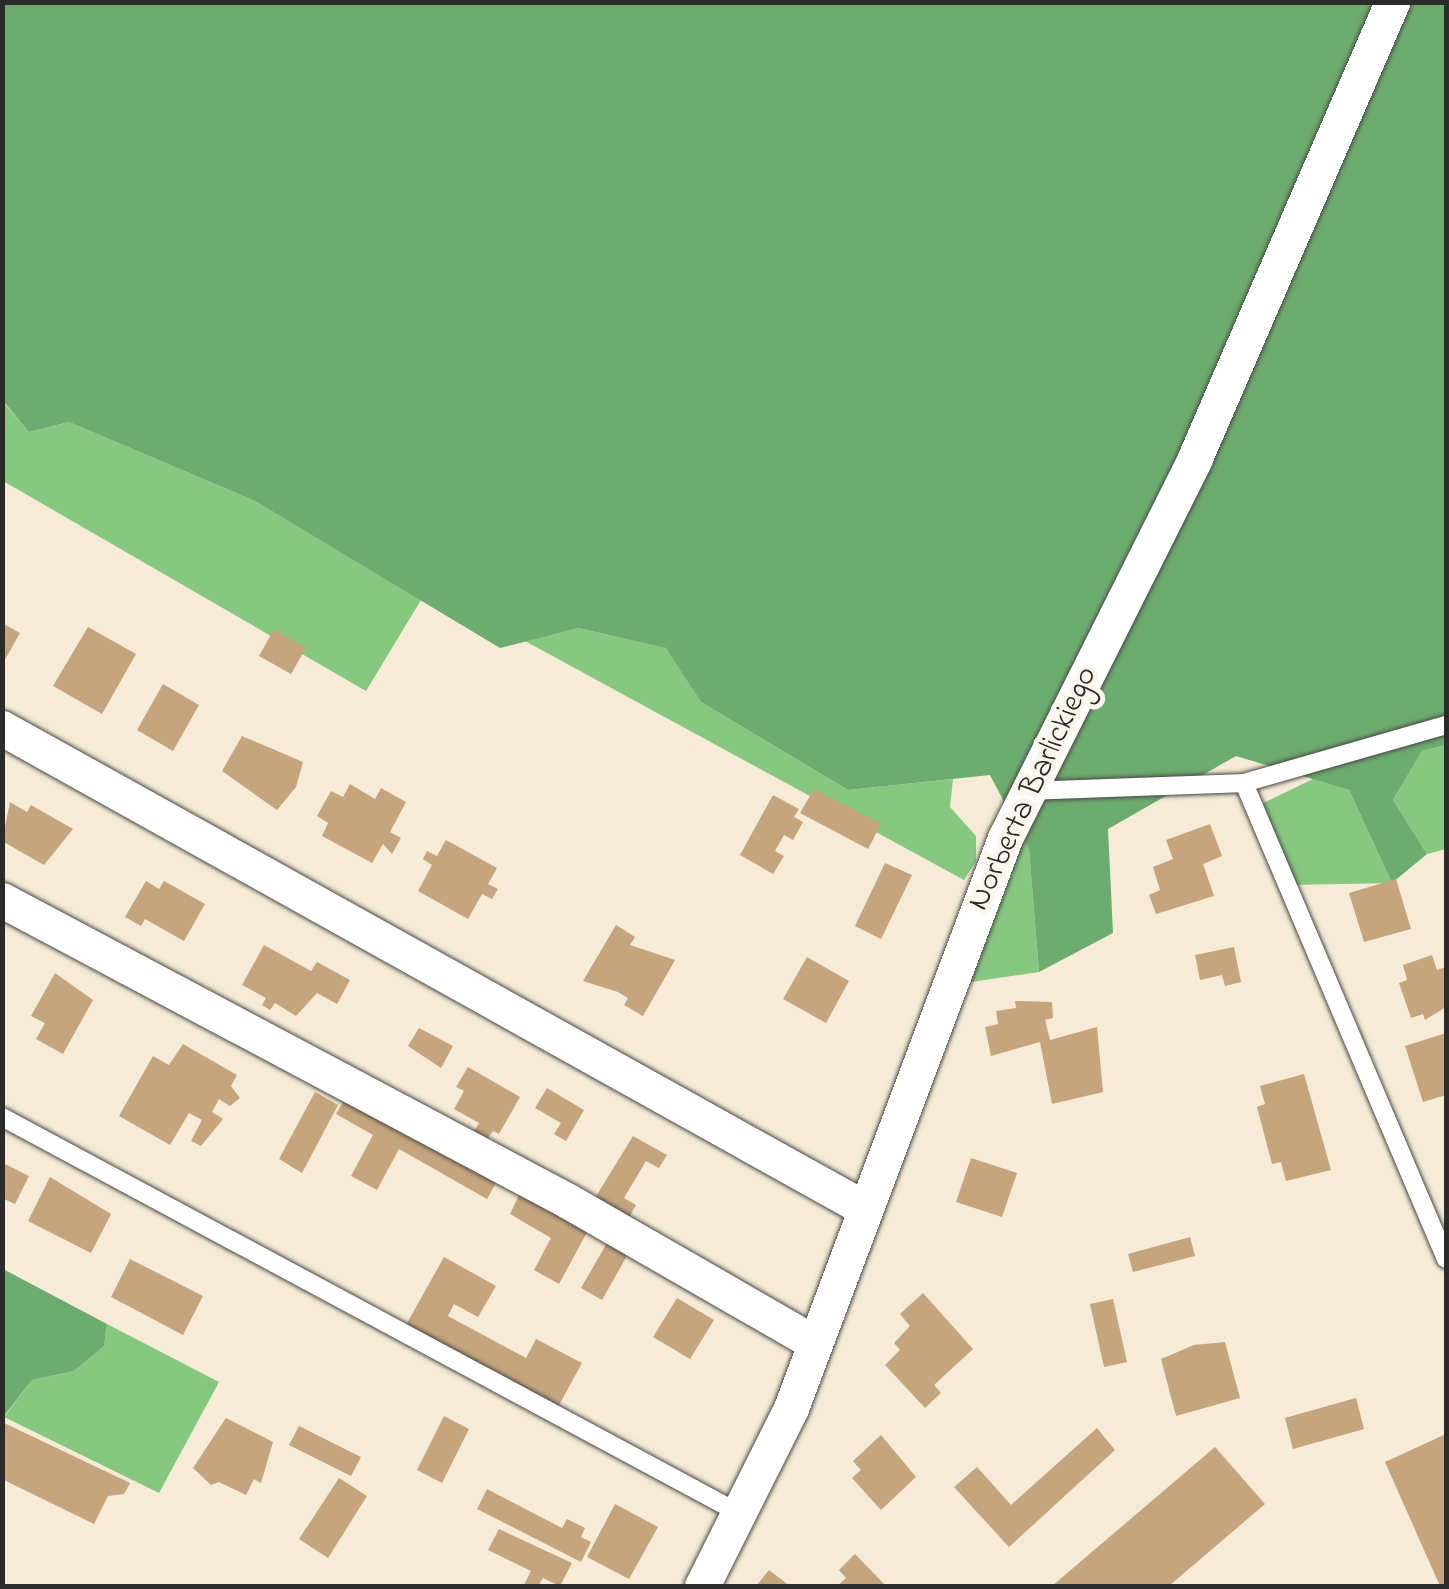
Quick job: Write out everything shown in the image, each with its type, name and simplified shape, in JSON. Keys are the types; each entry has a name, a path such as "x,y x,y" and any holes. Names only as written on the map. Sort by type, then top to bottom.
{"street":[{"name":"Norberta Barlickiego","path":"702,1586 790,1408 812,1341 1028,791 1194,460 1392,2"},
{"path":"2,728 864,1208"},
{"path":"2,900 568,1201 812,1341"}],"lane":[{"path":"1028,791 1244,783 1446,725"},
{"path":"1244,783 1446,1259"},
{"path":"2,1117 740,1514"}],"green space":[{"path":"2,3 1446,3 1446,745 1422,751 1393,800 1427,854 1392,883 1349,790 1236,756 1108,829 1113,933 1039,972 1029,849 990,775 848,790 701,702 666,648 578,628 500,648 255,501 69,422 29,432 3,401"},
{"path":"2,401 29,432 69,422 255,501 421,600 366,691 3,481"},
{"path":"578,628 667,648 701,702 848,790 953,779 950,807 976,836 976,861 964,880 525,641"},
{"path":"1446,745 1446,849 1427,854 1393,800 1422,751"},
{"path":"1313,779 1349,790 1392,883 1292,885 1263,803"},
{"path":"1022,834 1029,849 1039,972 965,983"},
{"path":"3,1269 107,1324 104,1346 74,1371 32,1380 4,1416"},
{"path":"107,1324 219,1382 159,1493 4,1417 32,1380 74,1371 104,1346"}],"building":[{"path":"2,623 20,633 2,665"},
{"path":"88,627 136,654 102,714 53,686"},
{"path":"274,629 306,648 291,674 259,656"},
{"path":"163,684 199,705 173,751 137,730"},
{"path":"242,736 303,762 296,787 277,810 222,771"},
{"path":"350,784 375,799 381,788 406,802 390,832 401,838 392,854 383,844 372,863 322,836 328,823 317,816 331,791 343,797"},
{"path":"814,789 881,824 868,849 800,813"},
{"path":"773,795 799,809 794,817 803,822 793,840 784,835 775,851 784,856 773,874 740,855"},
{"path":"10,802 27,812 31,805 73,829 44,865 2,841"},
{"path":"1210,824 1222,856 1203,864 1214,896 1156,914 1149,895 1160,890 1153,867 1173,859 1166,840"},
{"path":"446,840 497,868 488,884 498,889 492,899 482,894 468,919 418,891 432,865 423,859 427,851 437,856"},
{"path":"885,863 912,875 881,939 855,926"},
{"path":"1396,879 1411,929 1364,942 1349,893"},
{"path":"146,881 159,889 164,881 205,904 184,941 145,919 141,926 125,917"},
{"path":"616,925 635,937 630,945 675,960 643,1016 624,1005 628,998 618,992 583,981"},
{"path":"264,945 311,971 317,962 350,980 337,1004 317,993 296,1016 275,1003 270,1010 262,1005 266,998 242,985"},
{"path":"1234,947 1241,982 1225,986 1222,975 1200,980 1195,955"},
{"path":"1432,955 1437,970 1446,967 1446,1007 1425,1020 1423,1014 1411,1018 1399,983 1407,980 1403,965"},
{"path":"807,957 849,981 826,1023 783,999"},
{"path":"55,973 93,1000 63,1054 36,1039 45,1023 31,1016"},
{"path":"1015,1001 1052,1002 1053,1018 1045,1020 1050,1040 1097,1027 1103,1092 1052,1104 1040,1042 991,1056 985,1027 998,1024 996,1011 1016,1008"},
{"path":"419,1028 453,1046 441,1068 408,1046"},
{"path":"1446,1033 1446,1095 1423,1102 1405,1046"},
{"path":"183,1044 237,1075 231,1086 240,1098 230,1106 219,1099 212,1112 223,1119 201,1146 191,1141 202,1120 189,1113 170,1145 119,1116 153,1056 169,1065"},
{"path":"468,1067 520,1097 499,1134 493,1131 488,1138 474,1131 479,1123 454,1109 464,1091 456,1087"},
{"path":"1304,1074 1331,1170 1286,1181 1281,1162 1272,1164 1257,1107 1265,1104 1260,1086"},
{"path":"547,1088 584,1110 566,1141 554,1134 561,1123 535,1108"},
{"path":"350,1090 501,1174 487,1199 399,1149 377,1190 351,1176 373,1135 336,1114"},
{"path":"315,1092 338,1105 302,1173 279,1159"},
{"path":"633,1136 667,1155 659,1168 646,1161 624,1198 636,1205 628,1219 595,1198"},
{"path":"971,1158 1017,1173 1002,1217 956,1202"},
{"path":"5,1164 29,1176 15,1204 2,1198"},
{"path":"50,1177 111,1214 91,1253 28,1221"},
{"path":"523,1187 591,1225 559,1284 534,1270 551,1238 510,1214"},
{"path":"611,1236 632,1247 602,1300 581,1288"},
{"path":"1190,1237 1195,1256 1133,1272 1128,1254"},
{"path":"444,1257 496,1286 478,1317 454,1304 448,1316 526,1358 536,1339 582,1363 558,1407 406,1325"},
{"path":"130,1259 203,1296 183,1335 111,1297"},
{"path":"923,1293 973,1349 934,1385 941,1393 925,1408 885,1365 900,1350 894,1343 910,1326 900,1314"},
{"path":"677,1298 714,1320 690,1359 653,1337"},
{"path":"1113,1299 1127,1362 1104,1367 1090,1304"},
{"path":"1225,1342 1240,1398 1176,1416 1161,1359 1194,1345"},
{"path":"1356,1398 1364,1429 1293,1449 1285,1418"},
{"path":"444,1416 469,1429 442,1483 417,1470"},
{"path":"226,1418 273,1442 261,1483 254,1479 246,1495 219,1482 211,1485 193,1468"},
{"path":"2,1422 130,1483 124,1494 108,1496 94,1524 2,1479"},
{"path":"299,1426 361,1457 351,1476 289,1445"},
{"path":"1097,1428 1115,1450 1009,1547 954,1487 977,1467 1011,1505"},
{"path":"1446,1434 1446,1586 1440,1586 1385,1462"},
{"path":"881,1435 916,1477 881,1510 852,1478 861,1470 853,1461"},
{"path":"1215,1447 1265,1504 1169,1586 1052,1586"},
{"path":"339,1478 367,1496 328,1558 299,1539"},
{"path":"487,1489 562,1528 567,1519 585,1528 581,1537 591,1542 581,1562 477,1509"},
{"path":"615,1504 658,1527 629,1579 587,1557"},
{"path":"499,1529 572,1563 560,1586 543,1578 538,1586 524,1585 531,1571 488,1550"},
{"path":"855,1554 886,1586 837,1586 846,1578 839,1570"},
{"path":"769,1570 790,1586 756,1586"}]}
